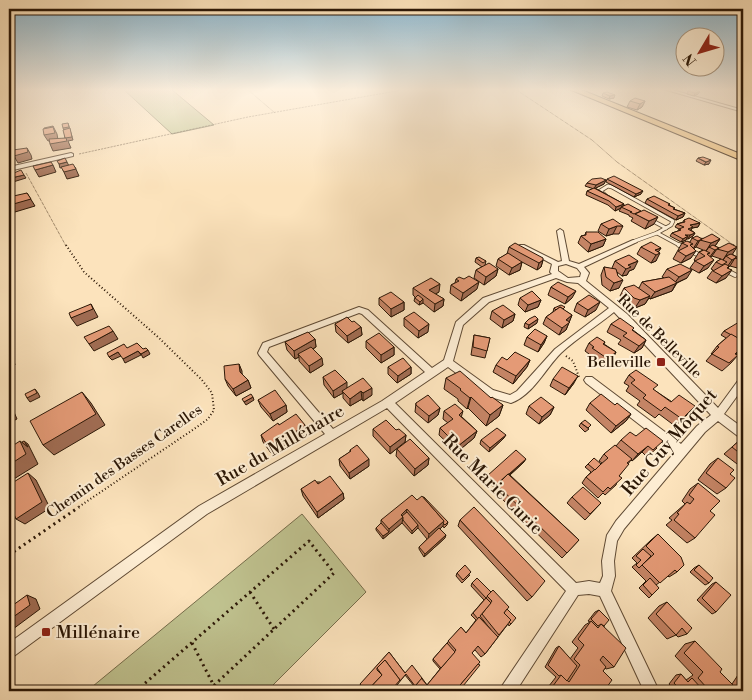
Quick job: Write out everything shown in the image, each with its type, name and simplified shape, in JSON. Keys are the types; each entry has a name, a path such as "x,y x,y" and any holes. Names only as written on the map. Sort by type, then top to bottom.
{"main road":[{"path":"653,122 743,158"}],"street":[{"path":"9,169 71,155"},
{"path":"560,231 566,262"},
{"path":"580,266 635,241"},
{"path":"522,246 557,270 567,280 580,280 585,276 580,266 566,262"},
{"path":"566,262 557,270 486,300 459,324 448,362 490,393 511,399 520,394 558,350 614,308"},
{"name":"Rue de Belleville","path":"580,280 614,308 702,396 718,415"},
{"path":"332,435 262,353 262,349 266,345 359,310 365,312 432,373"},
{"name":"Rue du Millénaire","path":"9,651 203,510 388,402 448,362"},
{"path":"588,380 682,451"},
{"name":"Rue Guy Môquet","path":"604,591 609,576 608,561 611,539 620,525 701,429 718,415 743,381"},
{"name":"Rue Marie Curie","path":"388,402 574,590"},
{"path":"718,415 743,434"},
{"path":"507,691 574,590 582,587 604,591 652,691"}],"lane":[{"path":"611,199 600,191 612,187 674,222 657,233 635,241"},
{"path":"650,220 666,228"},
{"path":"657,233 702,257"},
{"path":"719,266 735,275"}],"path":[{"path":"71,155 232,122"},
{"path":"564,122 592,140 633,174 743,251"},
{"name":"Chemin des Basses Carelles","path":"9,555 208,419 214,410 212,393 202,380 158,336 84,272 73,258 23,166"},
{"path":"558,350 573,361 578,376 588,380"},
{"path":"136,691 309,541 334,573 208,691"},
{"path":"250,592 274,629"},
{"path":"192,643 214,686"}],"green space":[{"path":"159,122 210,122 214,125 172,134"},
{"path":"302,514 366,592 267,691 87,691"}],"building":[{"path":"68,123 69,127 63,128 62,124"},
{"path":"53,127 55,133 44,135 43,129"},
{"path":"70,128 72,137 65,138 63,130"},
{"path":"66,138 67,141 50,144 49,139"},
{"path":"27,148 28,152 14,156 13,150"},
{"path":"703,157 711,160 706,162 698,158"},
{"path":"65,158 67,162 59,164 57,161"},
{"path":"51,162 53,165 35,170 33,166"},
{"path":"73,164 76,169 64,172 61,167"},
{"path":"21,170 24,175 11,178 9,175"},
{"path":"614,176 643,191 636,194 607,179"},
{"path":"601,178 606,180 596,185 587,183 592,179"},
{"path":"594,188 624,204 616,207 609,201 587,191"},
{"path":"27,193 31,199 10,205 9,197"},
{"path":"654,196 670,204 668,205 675,208 673,209 685,213 678,216 647,199"},
{"path":"628,204 641,211 634,214 621,207"},
{"path":"644,210 658,217 649,221 635,214"},
{"path":"689,218 700,223 690,225 693,227 688,229 695,233 685,235 688,236 683,239 672,233 681,230 679,229 684,227 677,224 685,222 684,220"},
{"path":"613,219 623,226 609,229 601,224"},
{"path":"586,232 598,232 606,239 591,244 581,236 586,235"},
{"path":"712,234 720,239 711,243 700,240"},
{"path":"697,236 702,239 698,241 692,238"},
{"path":"687,241 693,244 690,245 696,251 686,256 678,251 688,246 682,243"},
{"path":"651,242 661,248 655,250 660,253 656,255 641,247"},
{"path":"515,243 543,258 543,260 539,263 509,247"},
{"path":"729,243 737,247 728,252 709,247 713,245 719,248"},
{"path":"704,250 710,253 707,254 714,260 704,266 695,261 705,256 699,252"},
{"path":"508,253 522,262 512,268 498,259"},
{"path":"731,254 737,257 732,260 726,256"},
{"path":"743,254 743,261 735,258"},
{"path":"629,255 638,261 628,265 631,267 626,269 615,261"},
{"path":"479,257 486,261 483,263 476,258"},
{"path":"721,259 727,262 722,265 716,262"},
{"path":"489,263 498,269 486,277 476,270"},
{"path":"680,264 692,270 679,277 667,269"},
{"path":"725,264 729,266 727,268 732,270 722,276 713,271"},
{"path":"604,267 616,269 618,276 623,280 614,283 606,277"},
{"path":"469,276 479,282 463,293 451,285 459,281 456,279 459,277 464,279"},
{"path":"669,277 677,283 655,292 642,282"},
{"path":"431,278 440,284 429,290 444,299 435,304 413,288"},
{"path":"558,282 576,291 568,297 551,287"},
{"path":"634,285 650,296 640,300 634,298 624,288"},
{"path":"532,291 541,300 528,305 520,298"},
{"path":"391,292 404,302 391,309 379,298"},
{"path":"418,295 423,299 420,302 415,298"},
{"path":"589,295 600,302 588,310 577,303"},
{"path":"91,304 93,309 71,318 69,313"},
{"path":"503,305 515,314 504,320 492,311"},
{"path":"561,305 565,307 563,309 560,307 556,310 554,308"},
{"path":"560,307 572,315 566,320 570,322 562,328 546,317"},
{"path":"414,312 429,324 419,331 404,318"},
{"path":"535,316 538,319 529,325 525,323 529,319"},
{"path":"347,317 361,327 347,336 335,324"},
{"path":"620,318 646,340 639,346 623,336 627,333 611,324"},
{"path":"739,322 743,324 743,336 739,339 724,331"},
{"path":"109,326 113,331 89,344 84,337"},
{"path":"535,329 547,336 541,345 527,337"},
{"path":"308,332 315,339 294,351 285,342"},
{"path":"379,333 394,347 381,355 366,341"},
{"path":"731,334 743,341 743,346 735,354 738,355 729,363 712,354 719,347 717,346"},
{"path":"474,335 490,338 487,351 473,347"},
{"path":"597,337 605,342 603,344 616,352 608,359 592,348 594,347 589,343"},
{"path":"137,343 143,349 146,348 148,350 141,354 138,351 123,359 118,352 109,357 107,353 124,344 127,348"},
{"path":"311,347 322,358 309,366 298,354"},
{"path":"515,352 530,360 516,376 496,365 502,357 507,360"},
{"path":"403,358 411,367 398,376 388,367"},
{"path":"239,364 240,372 248,380 233,389 225,379 224,366"},
{"path":"562,367 578,376 569,388 553,379"},
{"path":"335,370 347,382 333,391 323,377"},
{"path":"636,370 658,385 653,389 671,402 679,395 695,406 682,419 665,407 661,411 643,398 646,395 631,383 635,380 629,375"},
{"path":"460,371 491,398 503,405 490,415 471,397 446,378"},
{"path":"363,378 372,388 363,393 361,391 350,399 342,391"},
{"path":"35,389 37,393 27,398 25,394"},
{"path":"275,390 286,405 270,414 258,400"},
{"path":"82,392 96,414 43,445 30,421"},
{"path":"251,394 253,397 244,402 242,399"},
{"path":"601,394 631,414 616,426 590,403"},
{"path":"428,395 440,408 429,416 416,405 416,403"},
{"path":"541,397 554,407 542,417 529,406"},
{"path":"455,404 463,411 459,415 477,431 458,446 440,428 453,419 444,411"},
{"path":"9,409 13,416 9,418"},
{"path":"296,414 305,425 304,427 268,446 261,435 278,423 279,425"},
{"path":"386,420 396,430 399,429 406,435 390,447 373,429"},
{"path":"585,420 591,425 588,428 581,423"},
{"path":"497,428 506,435 490,448 481,440"},
{"path":"646,428 663,441 653,450 648,446 638,454 621,440 630,432 636,436"},
{"path":"410,439 429,458 415,469 397,449"},
{"path":"741,439 743,440 743,456 732,447"},
{"path":"20,441 26,454 9,465 9,448"},
{"path":"357,445 369,459 349,473 339,459"},
{"path":"615,445 632,459 627,463 629,464 619,476 622,478 610,489 608,487 603,492 586,477 608,458 604,454"},
{"path":"516,450 526,459 496,485 487,476"},
{"path":"594,458 601,464 595,470 588,464"},
{"path":"718,458 734,470 730,474 735,478 726,488 706,473"},
{"path":"28,473 42,502 16,519 9,502 9,485"},
{"path":"508,474 579,540 567,553 497,485"},
{"path":"330,476 343,493 317,512 301,489 315,480 318,484"},
{"path":"698,483 720,501 710,511 715,515 695,538 674,520 679,514 677,513 687,502 690,504 694,499 689,495"},
{"path":"583,487 601,503 590,514 572,497"},
{"path":"412,495 417,500 422,496 444,521 429,534 407,509 401,515 403,517 389,529 381,520"},
{"path":"423,497 448,522 445,525 444,521"},
{"path":"474,507 545,581 532,597 460,520"},
{"path":"407,512 418,525 412,531 403,520 402,516"},
{"path":"381,523 389,532 383,536 376,528"},
{"path":"439,528 446,535 425,554 419,547"},
{"path":"658,534 681,557 684,565 660,583 642,565 654,554 646,546"},
{"path":"643,549 651,556 639,568 636,565 641,560 636,556"},
{"path":"465,565 471,572 463,580 457,573"},
{"path":"699,565 713,578 709,583 694,570"},
{"path":"477,578 491,592 486,598 472,583"},
{"path":"650,578 659,588 652,595 643,585"},
{"path":"716,582 731,595 716,612 702,598"},
{"path":"493,590 509,607 504,613 511,620 499,635 482,614 492,601 487,596"},
{"path":"27,595 30,605 9,620 9,608"},
{"path":"486,598 491,603 480,616 491,630 473,613"},
{"path":"667,602 692,628 687,634 682,628 676,635 656,614"},
{"path":"507,609 516,618 511,624 509,622 511,620 504,613"},
{"path":"599,610 609,620 604,626 601,624 598,626 591,619"},
{"path":"479,617 498,637 485,654 478,646 472,653 480,662 455,691 421,691 416,685 421,678 427,685 456,650 448,641 461,627 466,633"},
{"path":"591,621 598,628 601,624 626,648 614,667 603,656 600,660 606,667 603,671 612,680 604,691 601,687 598,691 551,691 561,675 569,682 580,665 574,659 584,645 578,639"},
{"path":"695,641 722,669 720,672 734,686 730,691 705,691 707,688 698,678 703,672 684,653"},
{"path":"447,643 455,652 441,668 433,659"},
{"path":"559,646 577,666 567,681 548,665"},
{"path":"389,652 405,673 412,665 422,678 415,686 406,674 400,681 385,660 377,668 382,675 365,691 360,684"},
{"path":"385,660 400,680 393,688 395,691 367,691 382,675 377,668"},
{"path":"478,664 480,665 459,691 455,691"},
{"path":"681,674 688,682 692,678 702,689 700,691 681,691 674,683"},
{"path":"743,682 743,691 737,691"}],"place":[{"name":"Belleville","path":"661,362"},
{"name":"Millénaire","path":"46,632"}]}
